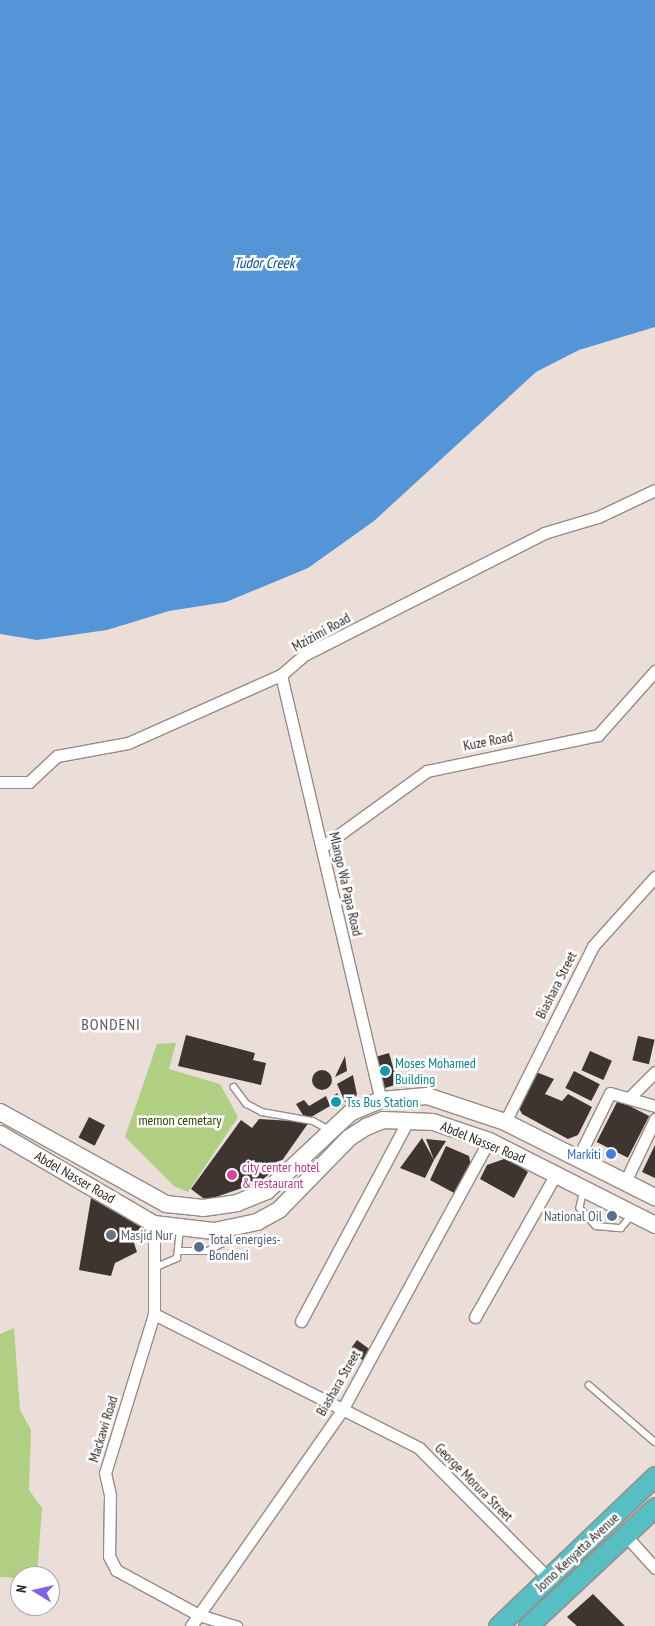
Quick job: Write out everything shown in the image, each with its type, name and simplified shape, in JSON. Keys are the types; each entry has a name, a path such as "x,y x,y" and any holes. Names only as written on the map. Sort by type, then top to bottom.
{"highway":[{"name":"Jomo Kenyatta Avenue","path":"498,1626 655,1476"},
{"name":"Jomo Kenyatta Avenue","path":"528,1626 627,1537 655,1507"}],"main road":[{"name":"Abdel Nasser Road","path":"0,1112 142,1193 186,1208 218,1207 267,1191 292,1171 329,1130 350,1113 380,1100 437,1097 505,1122 655,1197"},
{"name":"Abdel Nasser Road","path":"0,1134 154,1224 180,1230 230,1228 279,1210 358,1132 383,1120 409,1119 446,1124 489,1141 655,1225"}],"street":[{"name":"Mzizimi Road","path":"0,782 29,782 57,756 128,743 281,675 304,655 544,533 598,517 655,490"},
{"name":"Kuze Road","path":"322,847 427,771 598,735 655,671"},
{"name":"Mlango Wa Papa Road","path":"281,675 380,1100"},
{"name":"Biashara Street","path":"505,1122 593,946 655,877"},
{"path":"631,1096 655,1072"},
{"path":"578,1158 607,1095 614,1091 655,1106"},
{"path":"301,1321 409,1119"},
{"path":"625,1182 655,1119"},
{"name":"Biashara Street","path":"191,1626 200,1616 341,1412 489,1141"},
{"path":"475,1317 556,1174"},
{"name":"Mackawi Road","path":"154,1224 154,1314 105,1473 110,1495 109,1556 116,1570 200,1616 236,1626"},
{"name":"George Morura Street","path":"154,1314 341,1412 420,1448 548,1578"},
{"path":"627,1537 655,1568"}],"lane":[{"path":"234,1087 247,1104 262,1112 313,1121 329,1130"},
{"path":"584,1188 580,1208 596,1226 621,1228 633,1214"},
{"path":"179,1251 208,1251 221,1244 230,1228"},
{"path":"154,1268 169,1263 179,1251 180,1230"},
{"path":"589,1385 655,1442"}],"green space":[{"name":"memon cemetary","path":"176,1043 169,1069 220,1084 238,1117 188,1192 174,1186 125,1137 157,1044"},
{"path":"14,1328 20,1410 31,1430 29,1490 42,1508 38,1566 10,1566 10,1578 0,1577 0,1334"}],"water":[{"name":"Tudor Creek","path":"0,0 655,0 655,327 579,350 536,372 374,521 308,568 226,602 169,611 107,630 37,640 0,634"}],"building":[{"path":"186,1035 255,1053 253,1060 266,1063 261,1085 178,1066"},
{"path":"638,1036 655,1040 649,1064 632,1060"},
{"path":"590,1051 612,1061 603,1080 581,1070"},
{"name":"Moses Mohamed Building","path":"389,1053 398,1084 385,1088 381,1086 372,1058"},
{"path":"345,1056 347,1071 335,1077"},
{"path":"322,1070 329,1073 332,1080 329,1087 322,1090 315,1087 312,1080 315,1073"},
{"path":"574,1071 600,1084 591,1101 565,1088"},
{"path":"536,1072 554,1079 545,1094 562,1101 568,1094 592,1107 578,1135 568,1139 522,1114 518,1106"},
{"path":"353,1075 357,1095 345,1102 337,1084"},
{"name":"Tss Bus Station","path":"337,1093 343,1105 334,1109 330,1099"},
{"path":"326,1096 330,1106 306,1120 296,1104 304,1100 309,1106"},
{"path":"618,1100 649,1116 628,1158 597,1142"},
{"path":"89,1117 105,1125 95,1146 79,1137"},
{"path":"259,1119 309,1122 279,1165 260,1182 213,1198 203,1198 191,1189 241,1120 252,1128"},
{"path":"422,1138 434,1160 425,1178 400,1168"},
{"path":"426,1139 446,1141 434,1160"},
{"path":"655,1145 655,1178 642,1172"},
{"path":"446,1146 469,1156 471,1166 456,1194 430,1180"},
{"path":"507,1158 528,1172 514,1198 480,1179 487,1165"},
{"name":"Masjid Nur","path":"91,1198 141,1227 134,1243 137,1252 115,1263 111,1276 79,1270"},
{"path":"357,1340 371,1350 363,1361 349,1351"},
{"path":"593,1594 625,1626 577,1626 567,1617"}],"place":[{"name":"Moses Mohamed Building","path":"385,1071"},
{"name":"Tss Bus Station","path":"336,1102"},
{"name":"Markiti","path":"611,1154"},
{"name":"city center hotel & restaurant","path":"232,1175"},
{"name":"National Oil","path":"612,1216"},
{"name":"Masjid Nur","path":"111,1235"},
{"name":"Total energies- Bondeni","path":"199,1247"}],"district":[{"name":"BONDENI","path":"111,1024"}]}
